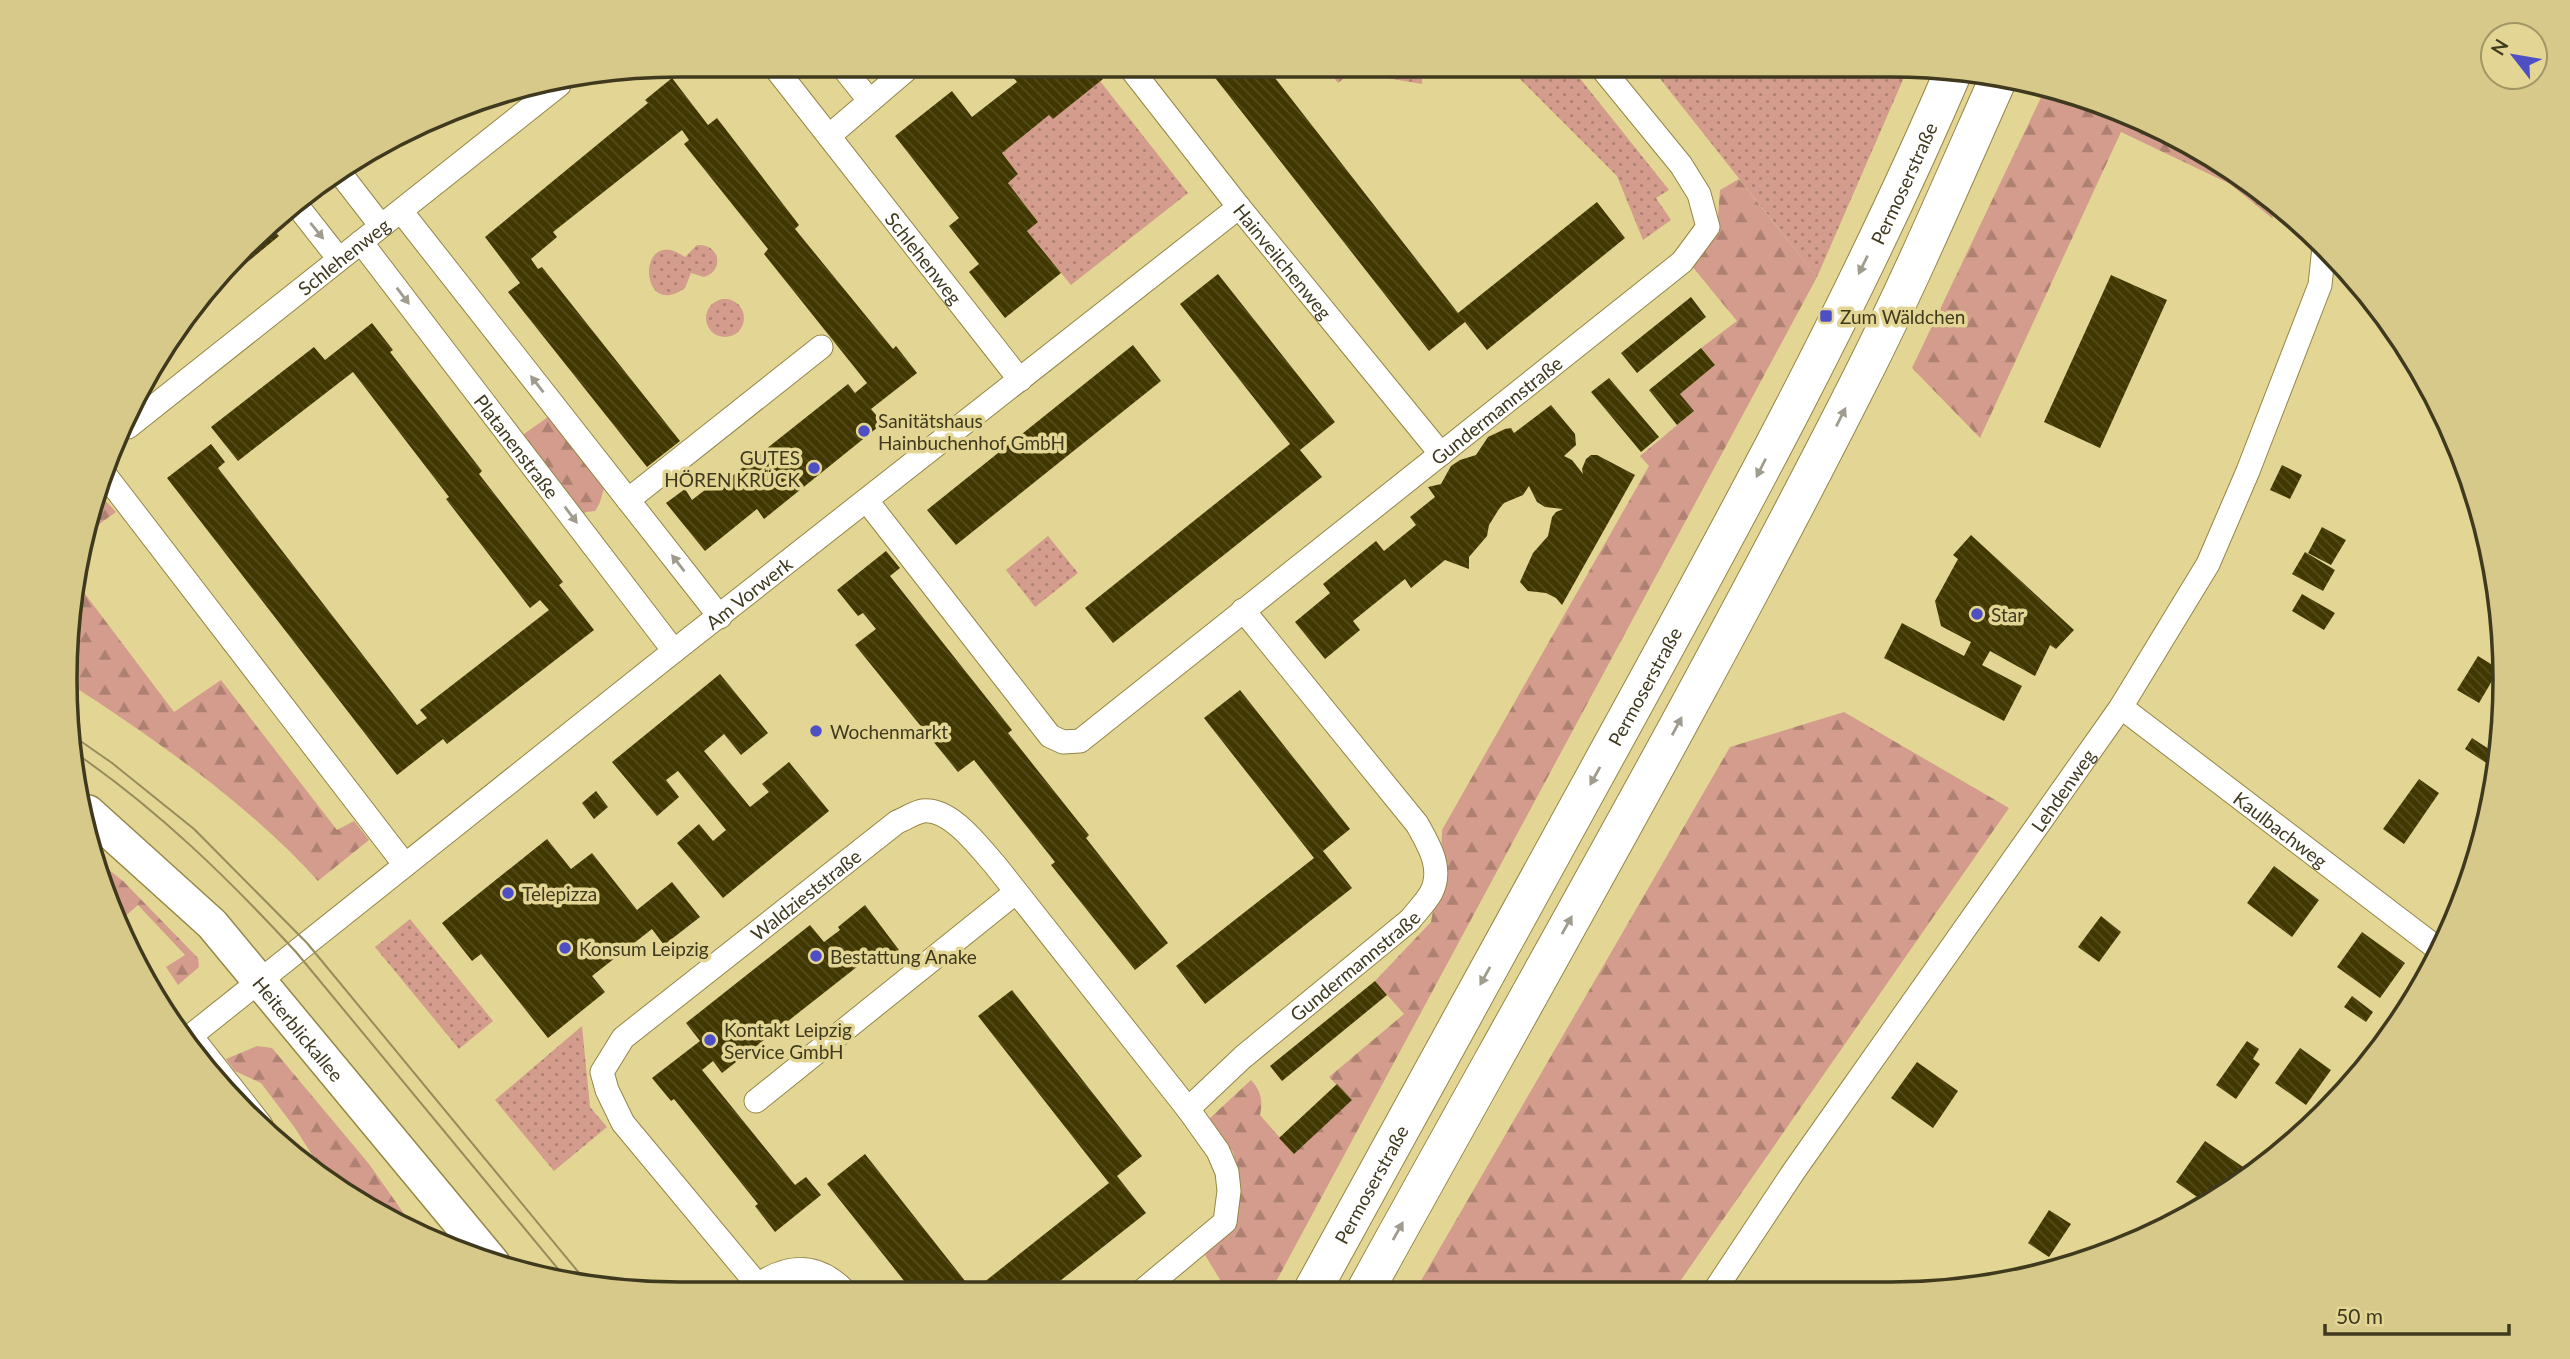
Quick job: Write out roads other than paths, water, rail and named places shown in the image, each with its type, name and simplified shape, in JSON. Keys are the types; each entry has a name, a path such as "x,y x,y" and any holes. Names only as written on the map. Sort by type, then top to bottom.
{"main road":[{"name":"Permoserstraße","path":"1317,1282 1715,558 1819,356 1950,80"},
{"path":"1370,1282 1675,731 1823,452 1891,318 1995,87"},
{"name":"Heiterblickallee","path":"94,817 212,924 480,1248"}],"street":[{"name":"Schlehenweg","path":"788,77 829,136 1020,380"},
{"path":"851,77 869,100"},
{"path":"829,136 897,77"},
{"name":"Hainveilchenweg","path":"1137,77 1239,208 1441,454"},
{"name":"Gundermannstraße","path":"867,501 1050,736 1063,742 1080,741 1682,262 1708,227 1699,194 1681,165 1609,77"},
{"name":"Schlehenweg","path":"135,421 551,92"},
{"path":"345,179 381,226"},
{"name":"Am Vorwerk","path":"193,1034 674,651 1239,208"},
{"path":"302,211 339,259"},
{"path":"401,211 720,617"},
{"name":"Platanenstraße","path":"361,242 674,651"},
{"name":"Lehdenweg","path":"1720,1282 1794,1171 2121,707 2208,564 2248,471 2320,285 2323,259"},
{"path":"628,500 821,347"},
{"path":"111,482 405,865"},
{"name":"Gundermannstraße","path":"1188,1109 1244,1057 1410,920 1432,892 1434,880 1435,858 1417,824 1243,610"},
{"name":"Kaulbachweg","path":"2121,707 2432,944"},
{"name":"Waldzieststraße","path":"747,1282 623,1123 607,1090 603,1072 623,1038 888,829 922,811 936,812 962,828 1188,1109"},
{"path":"756,1101 1016,892"},
{"path":"1154,1282 1224,1223 1229,1191 1227,1172 1218,1151 1188,1109"},
{"path":"762,1282 779,1272 811,1268 835,1282"}],"tram line":[{"path":"80,741 194,829 307,943 579,1273"},
{"path":"82,758 163,821 218,871 270,924 558,1269"}],"place":[{"name":"Zum Wäldchen","path":"1826,316"},
{"name":"Sanitätshaus Hainbuchenhof GmbH","path":"864,431"},
{"name":"GUTES HÖREN KRÜCK","path":"814,468"},
{"name":"Star","path":"1977,614"},
{"name":"Wochenmarkt","path":"816,731"},
{"name":"Telepizza","path":"508,893"},
{"name":"Konsum Leipzig","path":"565,948"},
{"name":"Bestattung Anake","path":"816,956"},
{"name":"Kontakt Leipzig Service GmbH","path":"710,1040"}]}
